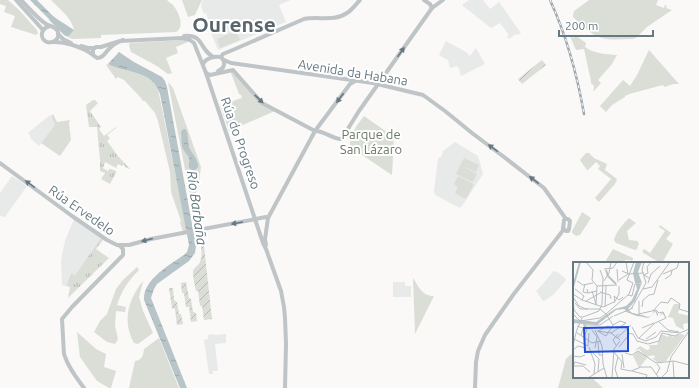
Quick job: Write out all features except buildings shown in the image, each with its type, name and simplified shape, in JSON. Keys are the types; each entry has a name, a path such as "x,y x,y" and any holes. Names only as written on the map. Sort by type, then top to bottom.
{"street":[{"path":"16,0 44,22 56,29 58,34 66,41 88,48 94,48 123,40 186,38 194,43 206,73 213,74 233,70 262,102 316,131 339,140 344,136 359,111 432,8 443,0"},
{"path":"21,0 23,5 43,30"},
{"path":"213,74 223,69 224,65 222,55 304,19 337,18 347,13 360,0"},
{"path":"424,0 432,0"},
{"path":"424,0 430,4 432,8"},
{"path":"50,26 43,30 42,36 48,43 53,42 67,44 83,49 99,58 103,56 109,48 123,40"},
{"path":"53,42 57,39 58,34"},
{"path":"174,38 189,36 195,37 207,54 222,59"},
{"path":"101,46 105,51 104,54"},
{"path":"93,55 94,48"},
{"path":"203,64 205,61 214,57"},
{"name":"Avenida da Habana","path":"222,59 230,63 379,84 423,95 544,188 565,218 570,221 568,231 563,230 514,293 485,335 478,351 474,388"},
{"name":"Rúa do Progreso","path":"206,73 281,291 284,307 286,342 285,388"},
{"path":"258,226 260,222 268,218 325,117 350,84 356,81"},
{"path":"321,132 320,128 325,117"},
{"name":"Rúa Ervedelo","path":"0,163 91,229 120,246 256,219"},
{"path":"256,219 268,218"},
{"name":"Rúa do Progreso","path":"266,247 265,239 268,218"},
{"path":"84,388 71,371 65,358 62,317 123,255 123,249 120,246"}],"shaded area":[{"path":"203,0 291,0 279,5 286,22 218,50 209,28 211,27 206,13 204,14 201,6"},
{"path":"469,0 483,0 490,9 499,2 521,33 516,34 509,39 507,36 509,35 500,23 491,28 463,6 463,4"},
{"path":"446,41 466,52 470,56 476,48 485,64 461,76 457,66 450,68 448,60 439,55"},
{"path":"50,115 55,125 39,146 30,138 31,137 28,133"},
{"path":"455,142 478,156 483,174 460,208 435,195 434,191 438,158 441,157 443,151"},
{"path":"12,176 27,186 5,217 0,216 0,193"},
{"path":"74,219 101,238 75,275 71,273 66,286 62,285 62,254 65,241"},
{"path":"554,271 566,280 553,295 543,301 536,291"},
{"path":"393,282 405,282 405,286 411,286 411,297 393,297"},
{"path":"226,334 226,343 215,344 218,371 213,371 213,374 209,374 204,340 208,339 208,335"}],"green space":[{"path":"0,0 8,0 20,11 38,33 36,35 11,27 15,16 4,12 6,6 0,4"},
{"path":"51,0 167,0 177,10 181,23 179,30 176,32 101,35 101,38 72,39 68,37 74,30 70,21"},
{"path":"182,0 202,0 195,15 188,17"},
{"path":"589,0 658,0 656,5 664,8 665,5 667,6 666,8 672,10 647,27 636,38 615,40 599,37 585,28 573,17 574,11"},
{"path":"236,31 240,40 220,48 217,39"},
{"path":"569,34 573,38 575,35 586,43 585,47 592,51 617,55 612,64 598,80 601,83 594,91 584,49 576,50"},
{"path":"183,40 188,42 176,47 178,53 166,58 172,73 168,74 157,66 131,52 129,45 130,43"},
{"path":"649,50 679,84 664,87 663,85 632,93 612,105 606,112 600,106 623,80 630,86"},
{"path":"542,60 546,65 522,84 518,79"},
{"path":"108,64 119,69 138,73 149,79 156,87 159,94 187,231 183,232 181,221 171,192 170,172 155,113 124,80 118,77 116,79 106,65"},
{"path":"232,71 252,94 275,111 229,131 220,105 242,98 231,73 229,72"},
{"path":"168,82 173,88 201,167 198,189 191,200"},
{"path":"93,100 98,103 90,111 101,127 99,129 104,136 116,127 107,135 110,138 107,141 130,169 125,167 123,164 122,166 118,164 116,168 105,162 103,168 108,171 111,169 116,171 110,184 101,179 105,173 100,171 97,127 89,127 86,105"},
{"path":"53,114 57,122 70,120 71,140 60,156 41,143 55,125 51,116"},
{"name":"Parque de San Lázaro","path":"364,116 394,137 392,175 350,147 352,134"},
{"path":"586,153 589,153 594,158 607,164 605,170 617,179 615,184 599,202 595,198 611,179 598,169 600,166 596,162 587,170 580,160"},
{"path":"464,158 479,165 476,172 462,166 477,174 473,182 456,174"},
{"path":"458,176 474,184 466,199 455,193 458,187 454,184"},
{"path":"582,212 591,218 580,235 576,236 572,233 572,231"},
{"path":"629,218 636,223 627,231 629,240 638,241 639,243 637,249 635,250 616,243 614,240 622,225"},
{"path":"660,225 671,233 666,239 673,244 663,262 658,262 642,252 644,249 650,253 665,231 659,227"},
{"path":"200,237 203,237 212,319 204,320 202,306 200,306 198,291 196,291 193,274 194,269 201,259 202,250"},
{"path":"101,238 103,240 96,249 109,258 68,298 70,287 66,286 71,273 75,275"},
{"path":"613,249 633,258 632,261 625,260 624,262 605,262"},
{"path":"137,267 139,270 126,286 117,305 126,307 125,312 116,311 115,326 118,339 115,344 107,342 94,332 100,321 107,314 116,289"},
{"path":"413,278 424,293 434,296 415,334"},
{"path":"143,281 139,297 143,311 153,333 138,344 134,343 130,335 128,327 128,311 130,303"},
{"path":"186,282 189,298 191,299 193,312 196,313 197,321 191,322 189,307 186,307 184,293 182,293 181,283"},
{"path":"169,288 173,288 174,300 177,302 179,314 181,314 183,324 177,325 175,309 172,308"},
{"path":"77,332 96,349 106,354 104,367 116,371 111,388 97,381 80,357"},
{"path":"159,338 179,388 129,388 135,361 142,357 144,349"},
{"path":"571,354 573,357 573,378 592,378 603,388 558,388 566,359"}],"water":[{"path":"30,0 37,0 54,17 74,30 68,37 61,31 57,24 53,23"},
{"path":"119,52 162,77 167,87 196,246 195,253 189,261 157,284 151,298 187,388 180,388 144,300 145,292 153,279 158,273 185,254 189,245 160,94 154,83 144,76 138,73 119,69 108,64"},
{"path":"183,129 187,132 189,147 197,162 198,167 195,170 189,168 189,158 183,148 181,132"}],"waterway":[{"name":"Río Barbaña","path":"52,19 66,33"}],"railway":[{"path":"550,0 562,28 571,56 584,114"}],"district":[{"name":"Ourense","path":"234,25"}]}
